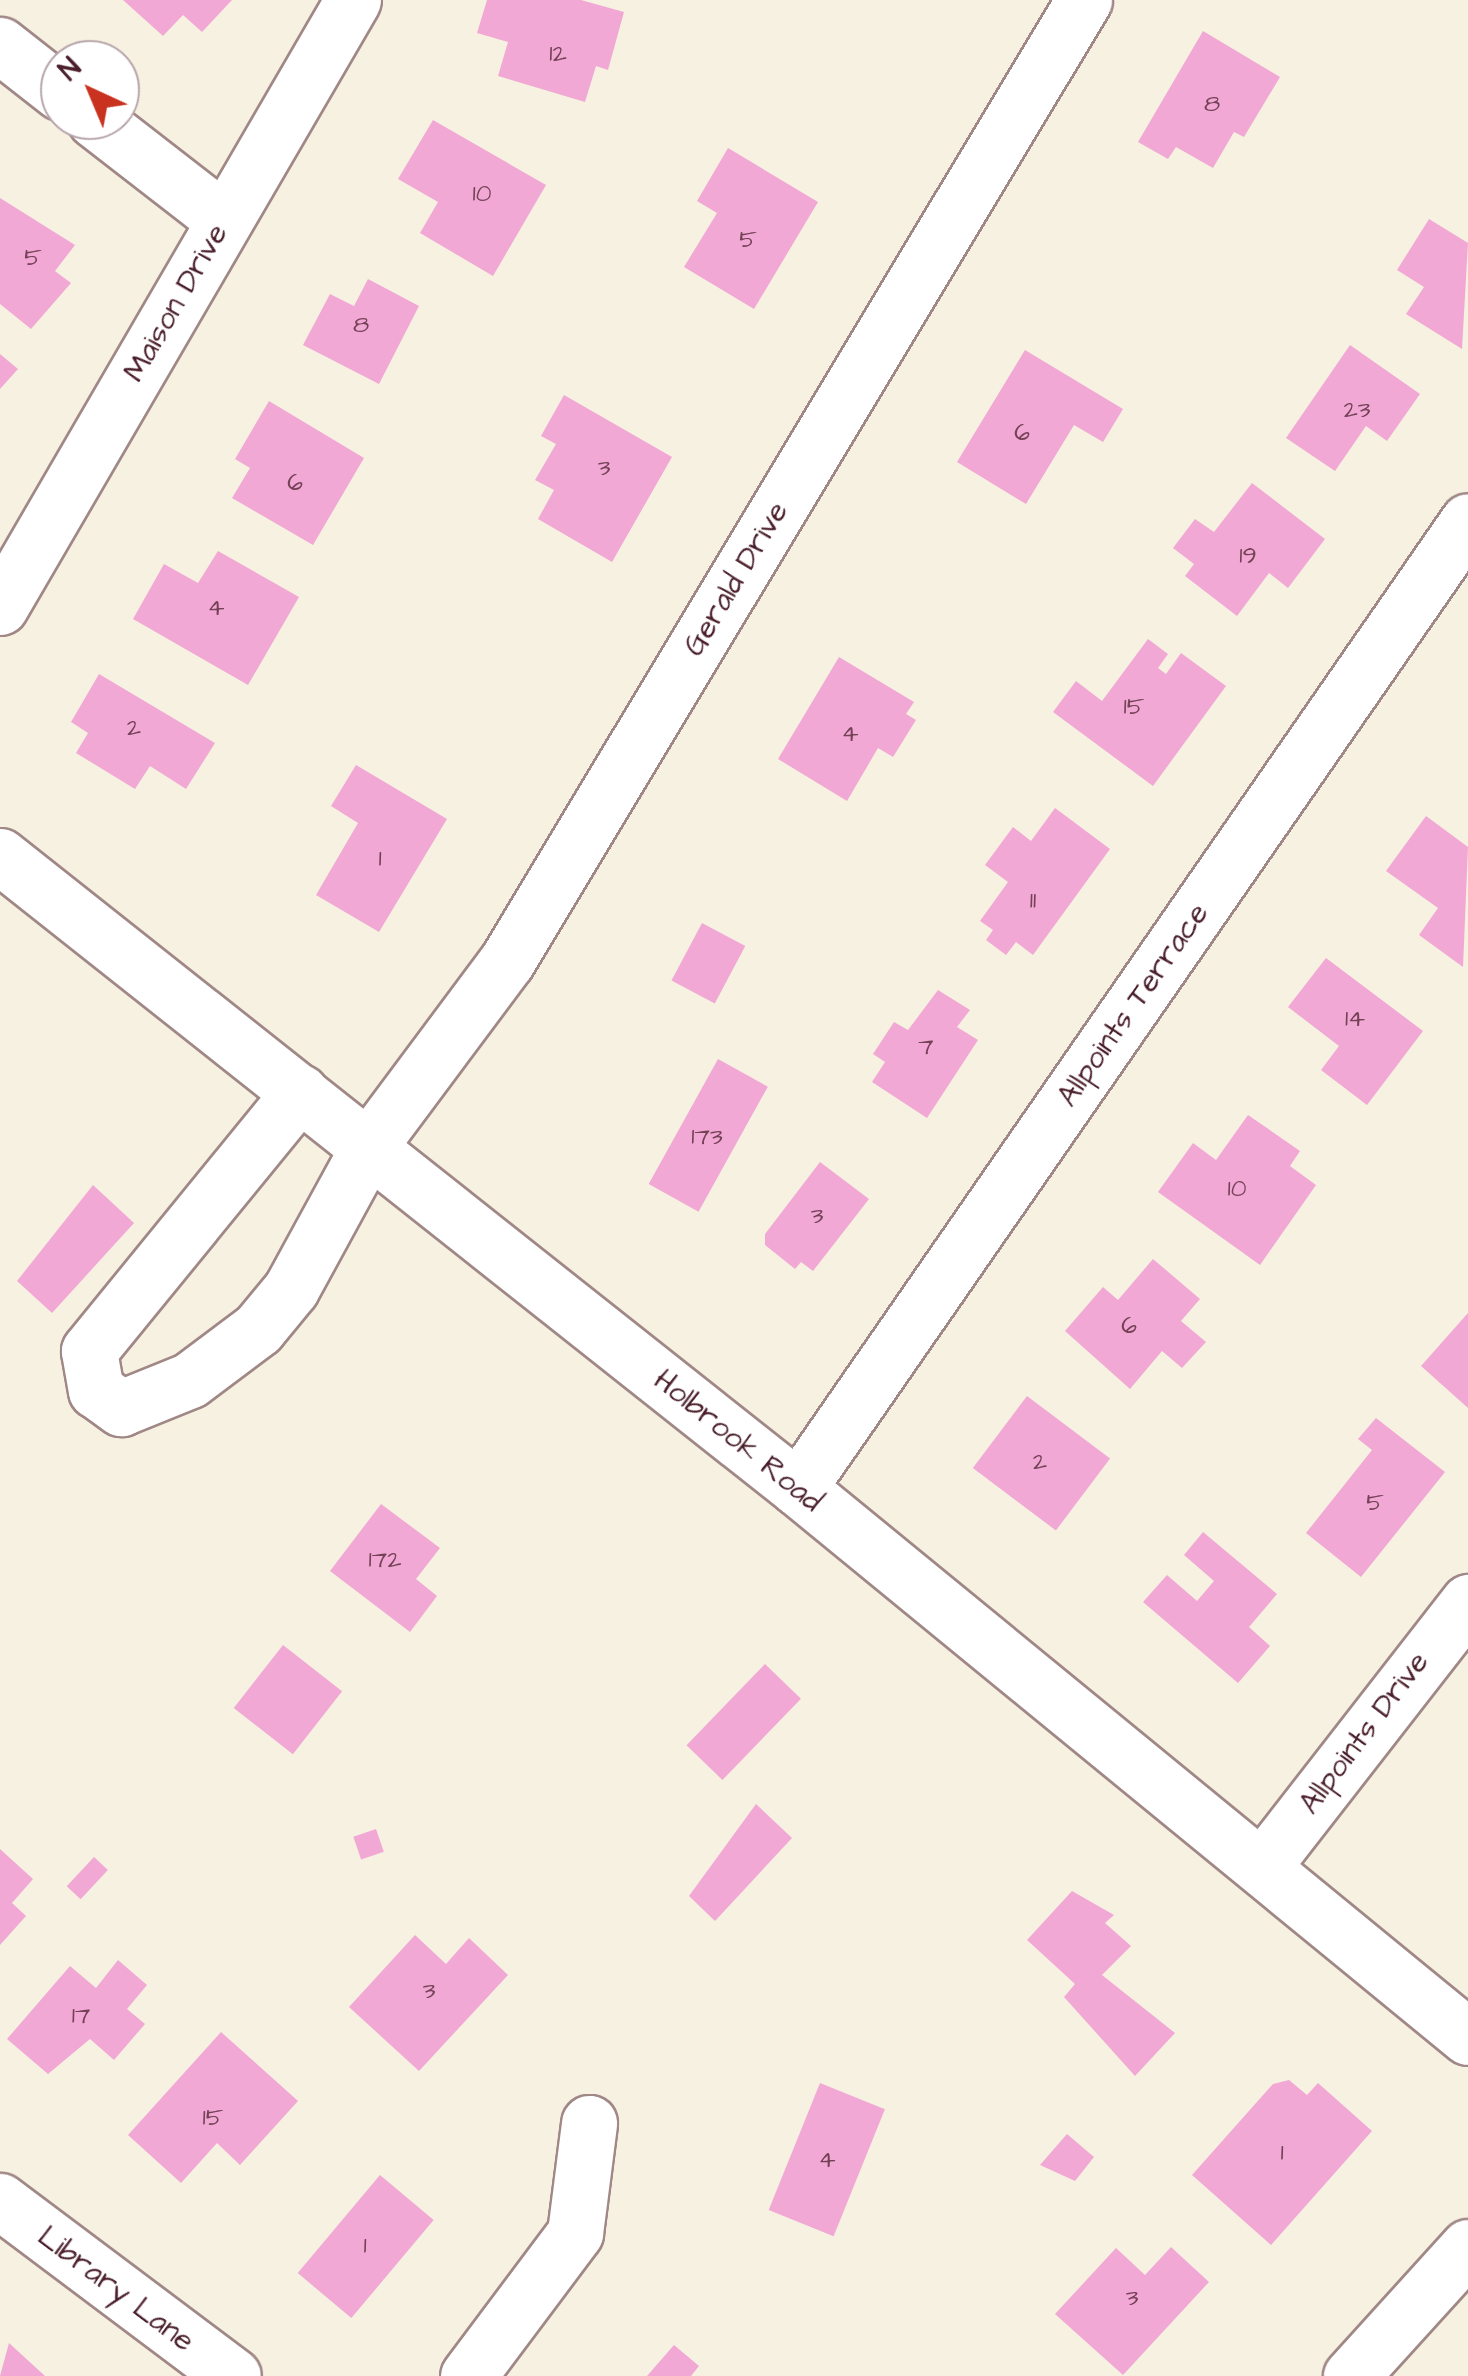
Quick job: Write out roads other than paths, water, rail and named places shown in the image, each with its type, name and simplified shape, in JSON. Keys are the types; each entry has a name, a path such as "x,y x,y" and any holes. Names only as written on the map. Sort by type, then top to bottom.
{"street":[{"name":"Maison Drive","path":"0,607 353,0"},
{"name":"Gerald Drive","path":"300,1092 89,1351 96,1390 121,1408 150,1403 258,1329 292,1289 369,1146 507,961 1084,0"},
{"path":"0,45 40,76"},
{"path":"122,140 224,220"},
{"name":"Allpoints Terrace","path":"798,1488 1468,521"},
{"name":"Holbrook Road","path":"0,856 798,1488 1468,2038"},
{"name":"Allpoints Drive","path":"1262,1867 1468,1602"},
{"path":"468,2376 575,2234 589,2123"},
{"name":"Library Lane","path":"0,2201 233,2376"},
{"path":"1351,2376 1468,2247"}]}
